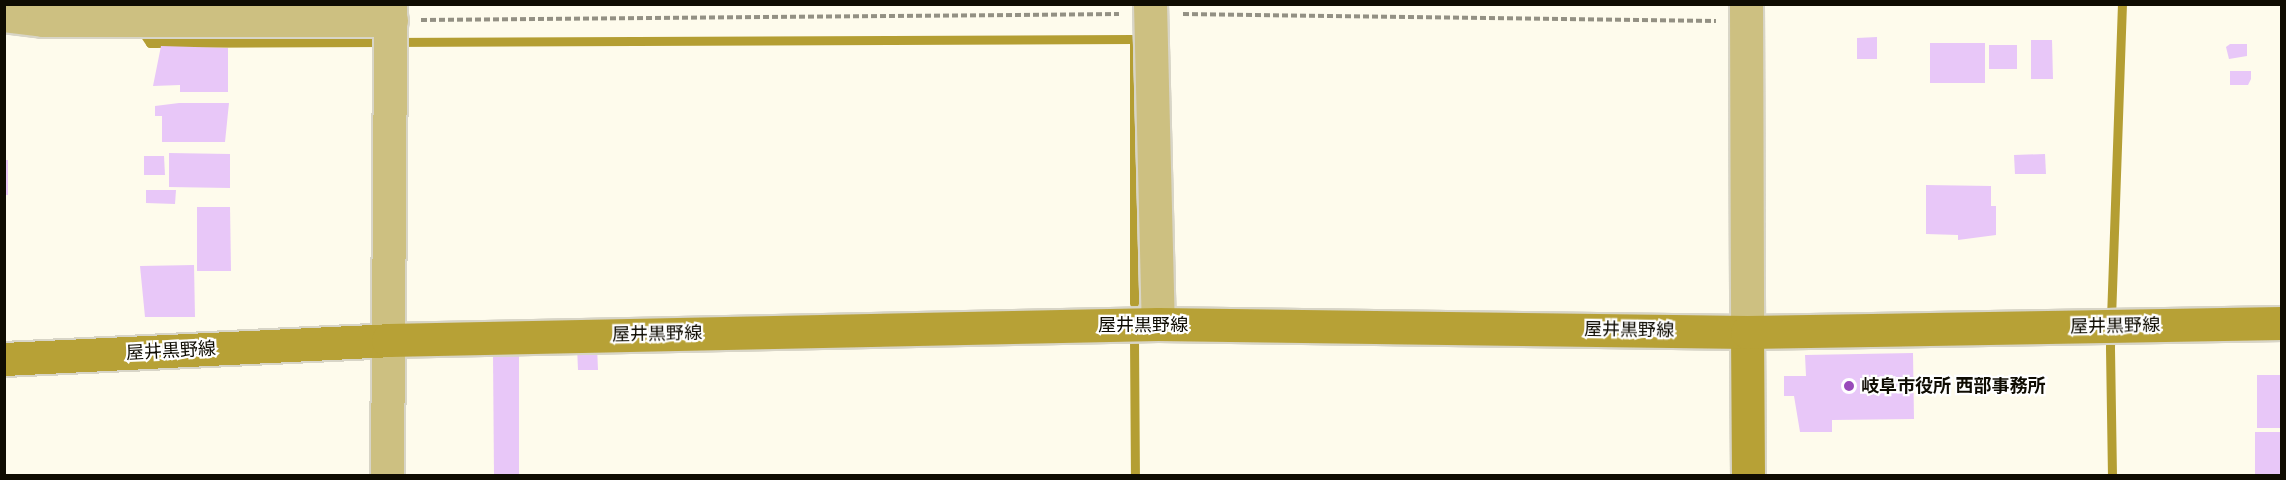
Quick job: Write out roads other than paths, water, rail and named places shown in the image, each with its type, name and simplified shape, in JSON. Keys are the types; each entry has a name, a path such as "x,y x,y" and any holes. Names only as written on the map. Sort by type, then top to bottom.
{"main road":[{"name":"屋井黒野線","path":"4,359 388,340 1158,324 1747,332 2282,323"},
{"path":"1747,332 1748,476"}],"street":[{"path":"1150,9 1158,324"},
{"path":"4,15 43,20 390,12 387,476"},
{"path":"1746,13 1747,332"}],"waterway":[{"path":"2112,476 2110,347 2122,4"},
{"path":"140,28 150,43 1134,39 1134,303"},
{"path":"1134,339 1135,476"}],"place":[{"name":"岐阜市役所 西部事務所","path":"1849,386"}]}
